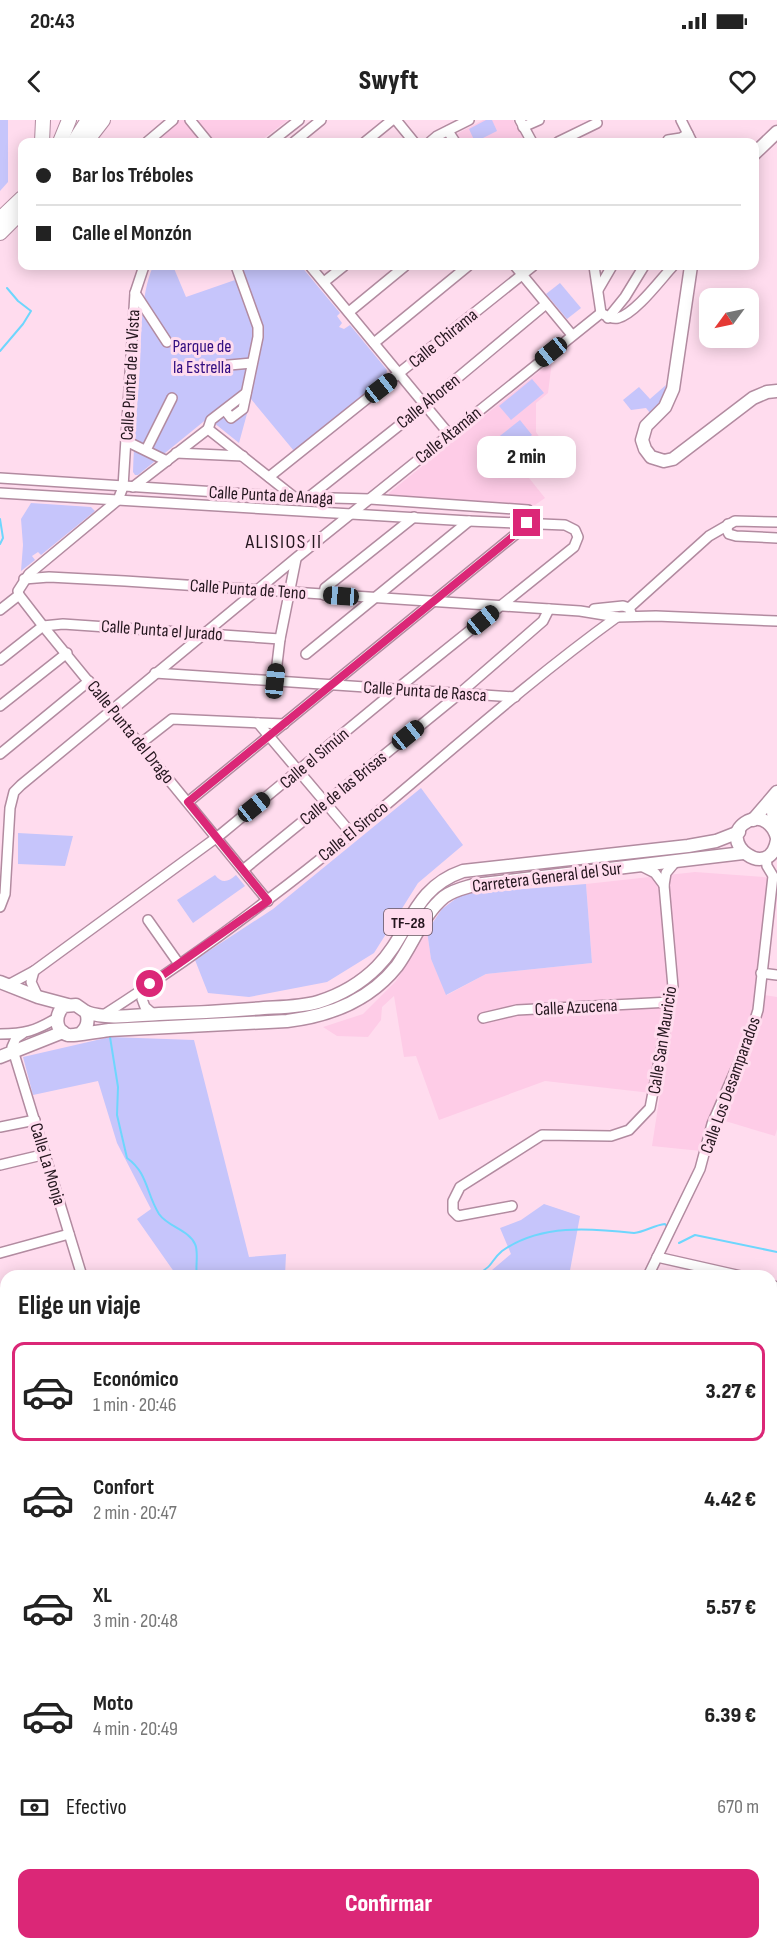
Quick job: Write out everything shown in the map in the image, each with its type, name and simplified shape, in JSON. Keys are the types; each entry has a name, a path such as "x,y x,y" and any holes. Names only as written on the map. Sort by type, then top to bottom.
{"highway":[{"path":"42,138 43,120"},
{"path":"62,138 69,120"},
{"path":"71,138 78,120"},
{"path":"77,138 88,120"},
{"path":"89,138 103,120"},
{"path":"0,219 18,204"},
{"path":"0,233 18,206"}],"main road":[{"path":"759,149 777,132"},
{"path":"690,270 673,389 665,407 644,429 643,445 648,454 659,460 673,459 753,398 777,392"},
{"path":"753,820 777,792"},
{"path":"739,832 738,840 762,855 776,847 773,812 777,799"},
{"path":"753,820 758,819 769,823 776,836"},
{"name":"TF-28","path":"739,832 745,824 753,820"},
{"name":"Carretera General del Sur","path":"86,1012 102,1016 301,1006 339,994 362,981 394,947 422,898 443,880 463,871 688,846 716,841 739,832"},
{"name":"Carretera General del Sur","path":"81,1033 287,1021 311,1018 333,1011 356,1001 377,986 411,945 430,912 445,897 457,890 474,885 676,861 762,855"},
{"name":"TF-28","path":"4,984 38,997 80,1006 86,1012"},
{"path":"63,1032 58,1026 57,1018 59,1011 68,1005"},
{"path":"81,1033 87,1026 86,1012"},
{"name":"TF-28","path":"0,1057 63,1032 72,1035 81,1033"}],"street":[{"path":"152,138 173,120"},
{"path":"190,120 205,138"},
{"path":"276,138 299,120"},
{"path":"299,138 321,120"},
{"path":"370,138 394,120 410,138"},
{"path":"436,138 469,120"},
{"path":"530,138 521,124 539,120"},
{"path":"681,120 690,138"},
{"path":"566,138 597,123"},
{"path":"448,130 453,138"},
{"path":"304,134 307,138"},
{"name":"Calle Punta de la Vista","path":"128,487 126,441 135,293 143,270"},
{"path":"211,430 211,420 225,410 231,418 243,409 258,337 258,327 237,270"},
{"path":"314,270 449,434"},
{"path":"324,282 339,270"},
{"path":"349,312 400,270"},
{"path":"375,343 463,270"},
{"path":"518,270 572,335"},
{"name":"Calle Chirama","path":"269,477 528,270"},
{"path":"595,270 604,315"},
{"path":"598,290 610,270"},
{"path":"604,315 625,297 642,270"},
{"path":"604,315 620,318 633,310 669,270"},
{"path":"135,293 167,342"},
{"name":"Calle Ahoren","path":"309,498 546,304"},
{"name":"Calle Atamán","path":"0,907 5,894 10,808 14,792 155,673 449,434 572,335 604,315"},
{"path":"218,366 252,363"},
{"path":"146,450 172,398"},
{"path":"0,610 19,593 24,579 117,500 128,487 211,430"},
{"path":"211,430 294,497"},
{"path":"126,441 167,461"},
{"path":"176,453 244,456"},
{"name":"Calle Punta de Anaga","path":"0,478 528,510 531,518 527,523"},
{"name":"Calle Punta de Anaga","path":"0,493 565,525 576,530"},
{"path":"324,595 325,588 414,517"},
{"path":"306,654 469,521"},
{"path":"629,613 640,598 709,536 728,524 735,521 777,522"},
{"path":"188,802 333,685 527,523"},
{"path":"728,524 729,534 736,536"},
{"name":"Calle el Simún","path":"4,984 34,971 216,838 574,547 578,537 576,530"},
{"path":"706,540 736,536 777,538"},
{"path":"275,681 288,592 296,558"},
{"path":"42,563 49,578"},
{"name":"Calle Punta de Teno","path":"24,579 49,578 501,605 580,611 617,617 629,613 656,615"},
{"name":"Calle Punta del Drago","path":"19,593 268,901"},
{"path":"640,598 642,608 646,613"},
{"path":"595,633 602,614 617,607"},
{"name":"Calle Punta de Teno","path":"580,611 617,607 629,613 777,621"},
{"name":"Calle de las Brisas","path":"243,870 459,694 543,621 549,609"},
{"name":"Calle El Siroco","path":"102,1016 268,901 515,697 617,617"},
{"name":"Calle Punta el Jurado","path":"44,626 63,624 280,639"},
{"path":"0,660 44,626"},
{"path":"0,706 67,653"},
{"name":"Calle Punta de Rasca","path":"155,673 515,697"},
{"path":"0,754 89,681"},
{"path":"140,744 172,719 284,724"},
{"path":"258,723 351,833"},
{"name":"Calle Los Desamparados","path":"651,1270 700,1169 712,1124 749,1039 758,1010 761,973 772,929 772,882 762,855"},
{"path":"664,885 666,873 676,861"},
{"path":"638,866 648,868 655,873 664,885"},
{"name":"Calle San Mauricio","path":"512,1206 459,1216 453,1211 453,1201 460,1187 543,1135 611,1136 629,1130 650,1108 673,987 664,885"},
{"path":"147,920 179,964"},
{"path":"34,971 31,982 38,997"},
{"path":"761,973 777,975"},
{"path":"150,984 142,999 144,1007 153,1014"},
{"name":"Calle Azucena","path":"483,1018 517,1010 670,1002"},
{"path":"0,1035 22,1034 42,1027 57,1018"},
{"path":"14,1051 12,1043 22,1034"},
{"name":"Calle La Monja","path":"14,1051 80,1270"},
{"path":"0,1127 35,1120"},
{"path":"0,1165 46,1154"},
{"path":"0,1252 69,1234"},
{"path":"657,1257 714,1270"}],"shaded area":[{"path":"169,120 288,120 264,138 147,138"},
{"path":"483,120 514,120 524,138 454,138 453,136"},
{"path":"552,361 548,393 536,403 536,432 540,438 529,447 529,478 545,498 535,505 389,496 389,493"},
{"path":"695,872 777,878 777,898 764,995 777,997 777,1129 775,1136 712,1117 701,1151 652,1146 660,1094 545,1081 439,1120 416,1056 404,1057 394,996 382,1007 381,1020 368,1037 337,1036 323,1027 363,1014 396,981 427,931 431,959 447,995 486,974 592,963 586,884"}],"green space":[{"path":"0,120 8,120 8,182 0,191"},
{"path":"486,120 492,120 497,131 483,138 473,138 469,129"},
{"name":"Parque de la Estrella","path":"152,270 175,270 186,297 235,280 231,270 304,270 340,313 337,316 342,323 339,327 344,329 350,325 387,370 386,376 294,451 251,399 239,443 208,418 138,475 135,475 133,472 142,315"},
{"path":"560,283 581,308 567,319 546,294"},
{"path":"532,379 544,393 511,420 499,406"},
{"path":"666,385 664,396 651,414 646,408 631,410 623,400 639,387 650,399"},
{"path":"520,420 532,435 499,461 487,446"},
{"path":"31,503 91,507 95,511 41,555 38,552 32,556 35,560 21,571 23,545 21,519"},
{"path":"421,788 463,845 418,883 374,953 327,982 249,997 208,993 195,960 273,909"},
{"path":"18,833 73,836 65,866 18,864"},
{"path":"215,875 225,881 236,875 245,886 193,923 177,900"},
{"path":"586,884 592,963 486,974 446,995 431,959 427,931 442,909 462,894"},
{"path":"110,1037 194,1040 249,1257 286,1254 285,1270 173,1270 137,1219 151,1209 117,1143 98,1081 33,1095 23,1057"},
{"path":"544,1204 580,1216 570,1270 492,1270 511,1254 500,1228 521,1220"}],"waterway":[{"path":"0,351 31,311 7,288"},
{"path":"0,519 3,538 0,544"},
{"path":"110,1037 118,1087 117,1115 127,1158 139,1170 159,1214 192,1239 197,1251 196,1270"},
{"path":"484,1270 502,1251 517,1242 549,1232 583,1229 634,1233 665,1224 668,1228"},
{"path":"679,1243 695,1235 777,1252"}],"district":[{"name":"ALISIOS II","path":"284,541"}],"route":[{"path":"150,984 268,901 188,802 333,685 527,523"}]}
